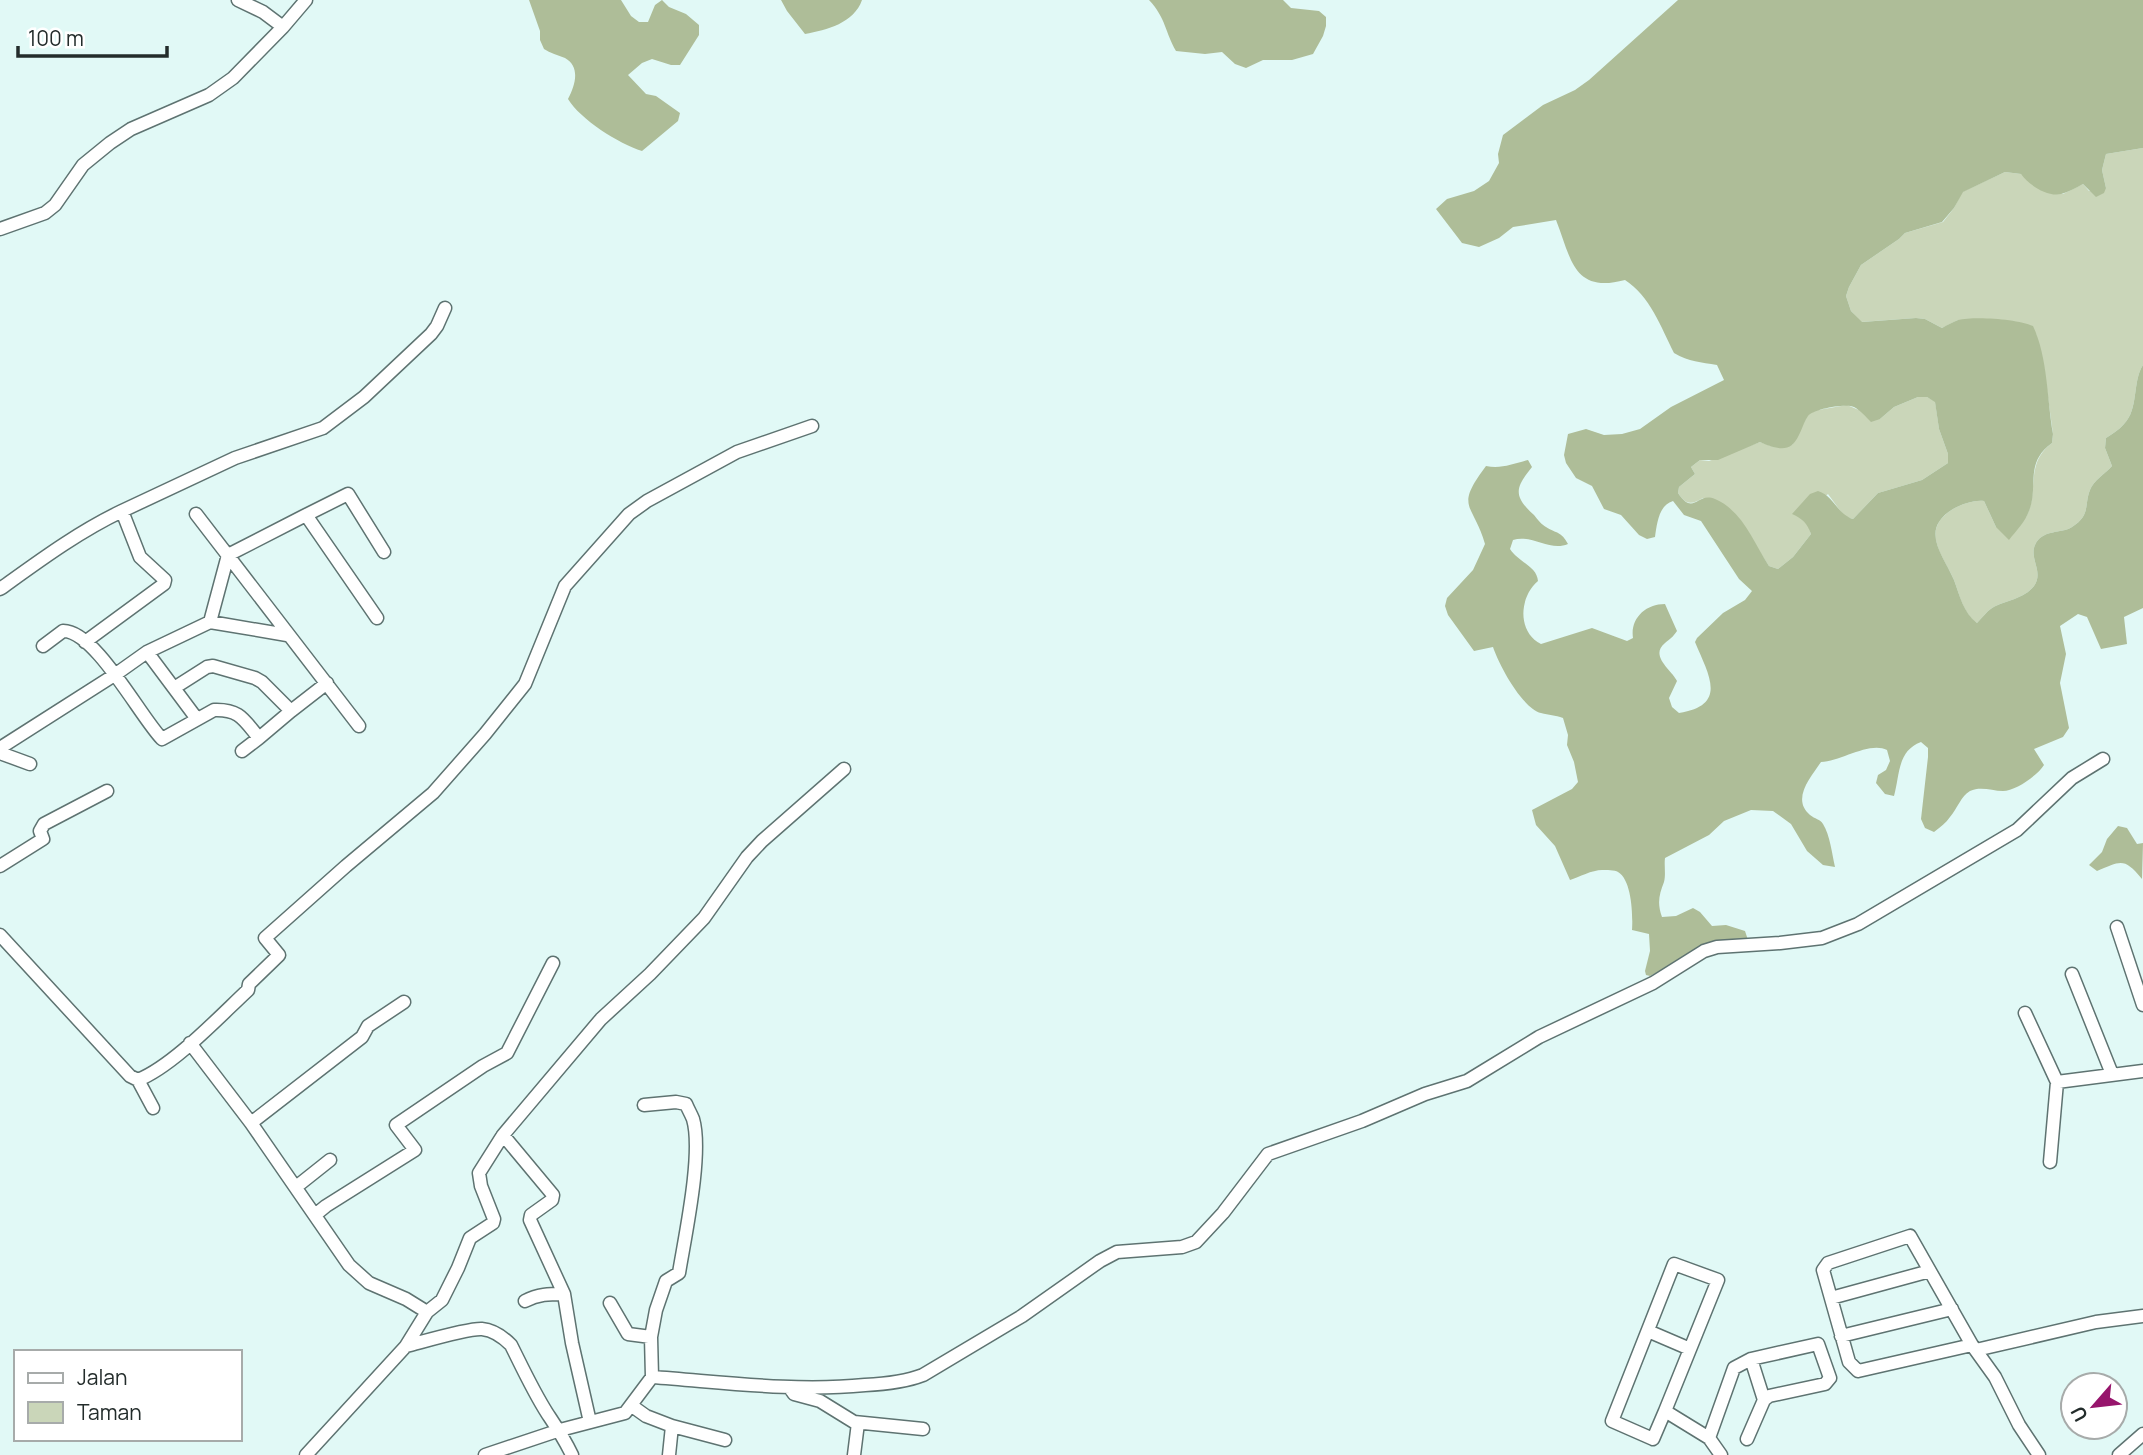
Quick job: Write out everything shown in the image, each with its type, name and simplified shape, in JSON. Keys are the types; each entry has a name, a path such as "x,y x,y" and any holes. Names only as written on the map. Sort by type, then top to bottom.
{"street":[{"path":"238,0 264,12 283,27"},
{"path":"0,229 45,213 55,205 83,165 110,142 131,129 209,94 233,78 306,0"},
{"path":"0,589 95,524 235,458 323,428 374,388 431,334 437,327 444,308"},
{"path":"138,1080 154,1072 190,1043 248,990 249,984 279,955 264,939 433,793 485,734 525,684 565,586 622,520 647,501 737,452 812,426"},
{"path":"209,622 228,555 348,495 384,552"},
{"path":"85,642 164,584 165,580 140,557 122,511"},
{"path":"196,514 359,726"},
{"path":"306,515 377,618"},
{"path":"0,750 147,652 209,622 287,635"},
{"path":"43,646 63,631 72,632 85,642 116,674 161,738 164,739 214,710 233,711 242,717 259,738"},
{"path":"147,652 197,719"},
{"path":"174,688 213,666 246,674 262,682 291,710"},
{"path":"242,751 327,683"},
{"path":"0,750 30,764"},
{"path":"652,1377 838,1388 911,1380 923,1375 1022,1316 1116,1252 1182,1247 1196,1242 1223,1213 1268,1154 1466,1081 1539,1037 1653,983 1704,951 1717,947 1822,938 1858,924 2017,830 2073,778 2104,759"},
{"path":"306,1455 406,1346 427,1312 442,1300 470,1238 494,1221 479,1173 503,1135 601,1019 650,974 704,918 747,857 844,769"},
{"path":"0,866 43,839 40,831 44,824 107,791"},
{"path":"2117,927 2143,1005"},
{"path":"0,935 130,1076 138,1080 153,1108"},
{"path":"315,1215 415,1151 396,1125 449,1088 507,1053 553,963"},
{"path":"2072,974 2112,1074"},
{"path":"251,1123 362,1037 368,1026 404,1002"},
{"path":"2025,1013 2057,1082 2050,1162"},
{"path":"190,1043 251,1123 349,1265 377,1288 406,1299 427,1312"},
{"path":"2057,1082 2143,1072"},
{"path":"485,1455 560,1430 625,1413 652,1377 651,1337 666,1280 679,1273 695,1160 695,1139 693,1120 686,1104 676,1102 644,1105"},
{"path":"503,1135 553,1195 552,1200 531,1215 530,1220 564,1294 590,1422"},
{"path":"296,1187 330,1160"},
{"path":"2039,1455 2019,1425 1988,1365 1974,1348 1908,1236 1828,1263 1823,1270 1841,1336 1849,1362 1858,1371 1974,1348 2096,1322 2143,1317"},
{"path":"1674,1264 1718,1280 1690,1349 1653,1439 1612,1421 1674,1264"},
{"path":"1831,1298 1930,1271"},
{"path":"525,1301 546,1294 564,1294"},
{"path":"610,1303 628,1334 651,1337"},
{"path":"1841,1336 1952,1309"},
{"path":"406,1346 481,1329 496,1333 511,1345 572,1455"},
{"path":"1648,1331 1690,1349"},
{"path":"1709,1438 1734,1368 1751,1359 1815,1344 1820,1347 1829,1381 1772,1395 1764,1400 1747,1439"},
{"path":"1751,1359 1764,1400"},
{"path":"788,1387 794,1394 820,1401 858,1423 923,1429"},
{"path":"632,1406 646,1416 672,1426 725,1440"},
{"path":"1665,1411 1709,1438 1721,1455"},
{"path":"854,1455 858,1423"},
{"path":"668,1455 672,1426"},
{"path":"2119,1455 2143,1434"}],"green space":[{"path":"529,0 621,0 631,16 639,22 648,22 655,5 662,0 669,7 686,14 699,25 699,35 680,65 652,59 642,63 628,75 646,94 656,96 680,113 678,121 642,151 612,137 581,115 568,99 575,77 573,66 565,58 544,49"},
{"path":"781,0 862,0 846,20 831,28 805,34"},
{"path":"1149,0 1283,0 1291,8 1319,11 1326,17 1326,26 1313,54 1292,60 1263,60 1246,68 1235,64 1222,52 1205,54 1176,51 1162,19"},
{"path":"1678,0 2143,0 2143,148 2106,154 2102,170 2106,188 2104,193 2096,197 2083,184 2061,194 2050,194 2033,186 2021,174 2005,172 1963,192 1942,222 1905,233 1861,265 1846,296 1851,311 1862,322 1916,318 1925,319 1942,328 1965,319 2007,320 2033,326 2038,338 2053,434 2052,443 2043,451 2035,467 2032,502 2027,515 2009,540 1996,527 1984,501 1972,502 1953,509 1943,517 1935,534 1940,552 1968,614 1977,623 1992,608 2020,597 2034,586 2038,576 2034,550 2042,536 2068,529 2082,518 2092,487 2112,466 2105,448 2106,438 2129,418 2143,365 2143,608 2124,617 2127,644 2101,649 2087,617 2078,614 2060,626 2066,654 2060,683 2069,728 2063,737 2034,749 2044,765 2031,778 2008,790 1970,791 1947,821 1934,832 1925,828 1921,819 1928,748 1921,742 1913,746 1903,758 1894,796 1885,794 1876,783 1878,775 1886,770 1890,761 1887,750 1880,748 1821,762 1812,774 1802,795 1802,802 1810,815 1825,828 1835,867 1823,865 1807,851 1791,824 1773,811 1751,810 1724,821 1709,835 1665,858 1665,879 1659,899 1662,917 1676,916 1693,908 1712,926 1726,925 1745,931 1748,940 1710,944 1650,976 1646,975 1645,971 1650,951 1649,934 1632,930 1631,899 1623,876 1617,871 1602,870 1570,880 1555,846 1536,825 1532,810 1572,789 1578,782 1567,745 1568,735 1563,718 1541,713 1526,703 1500,664 1493,647 1474,651 1448,615 1445,606 1447,598 1473,570 1485,544 1468,499 1476,480 1486,466 1502,466 1528,460 1532,467 1520,486 1522,502 1541,523 1561,535 1568,544 1554,546 1520,539 1513,540 1510,549 1537,576 1538,581 1527,596 1523,614 1528,631 1533,639 1541,644 1592,628 1627,641 1633,638 1634,625 1640,614 1651,607 1665,604 1677,631 1659,653 1677,681 1669,698 1672,707 1679,713 1695,709 1704,703 1711,686 1695,642 1723,613 1745,600 1752,591 1739,579 1701,521 1684,515 1673,501 1662,510 1655,537 1647,539 1639,535 1621,515 1604,509 1592,486 1576,478 1564,455 1568,434 1586,429 1604,435 1622,434 1640,429 1671,407 1724,380 1717,365 1690,360 1674,353 1648,303 1625,280 1594,282 1584,277 1571,259 1556,220 1513,227 1499,238 1479,247 1462,243 1436,209 1447,199 1474,191 1489,181 1499,163 1498,154 1503,135 1543,105 1575,90","holes":["1918,397 1927,397 1935,402 1948,463 1922,480 1878,493 1853,519 1823,493 1818,491 1810,494 1792,514 1804,522 1811,534 1793,557 1778,569 1769,566 1740,519 1725,504 1709,497 1688,503 1678,493 1679,487 1695,474 1691,467 1700,460 1718,460 1760,442 1776,448 1788,447 1797,439 1808,416 1816,411 1850,406 1871,422 1880,419 1894,407"]},
{"path":"2143,148 2143,365 2132,411 2122,426 2106,438 2105,448 2112,466 2092,487 2082,518 2068,529 2042,536 2035,545 2038,576 2034,586 2020,597 1992,608 1977,623 1963,604 1935,534 1943,517 1953,509 1972,502 1984,501 1996,527 2026,517 2032,497 2035,469 2043,451 2052,443 2053,434 2044,368 2036,334 1958,320 1942,328 1925,319 1916,318 1861,322 1851,311 1846,296 1849,287 1861,265 1905,233 1943,222 1962,192 2005,172 2021,174 2063,194 2083,184 2089,191 2106,188 2102,170 2106,154"},
{"path":"1918,397 1935,401 1948,463 1922,480 1878,493 1853,519 1844,516 1828,494 1801,518 1808,525 1811,534 1793,557 1778,569 1769,566 1759,551 1703,498 1689,503 1678,493 1679,487 1695,474 1691,467 1700,460 1709,461 1760,442 1774,447 1792,445 1809,413 1847,405 1880,419 1894,407"},
{"path":"2118,826 2127,828 2137,844 2143,843 2142,879 2126,864 2117,863 2097,871 2089,865 2102,852 2107,839"}]}
